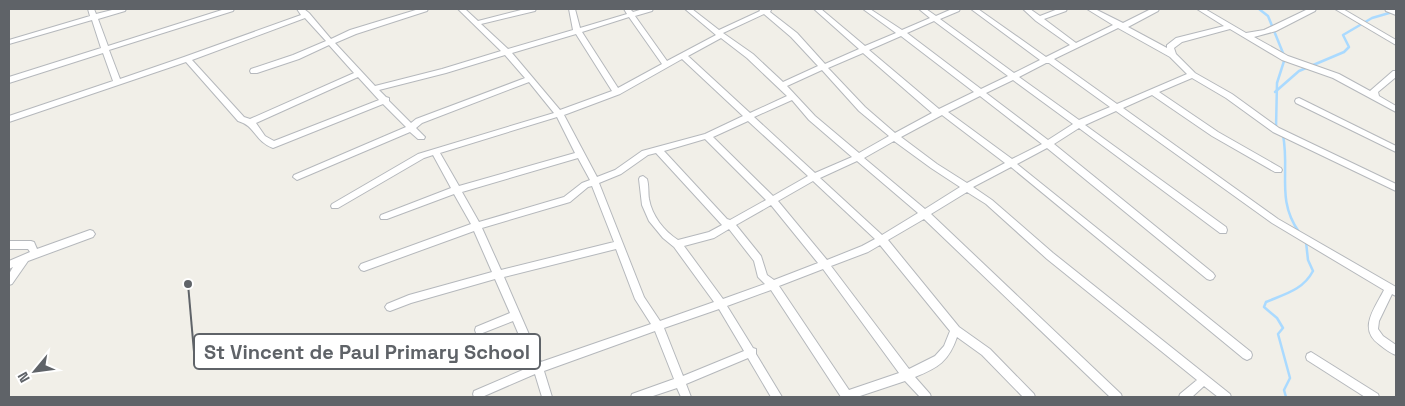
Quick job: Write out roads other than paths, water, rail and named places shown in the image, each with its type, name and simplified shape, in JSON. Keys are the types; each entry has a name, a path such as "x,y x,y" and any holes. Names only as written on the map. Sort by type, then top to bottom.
{"street":[{"path":"9,42 92,12 124,9"},
{"path":"9,80 104,48 231,9"},
{"path":"254,71 296,57 331,41 425,9"},
{"path":"461,9 506,52 559,114 594,180 640,299 658,326 686,397"},
{"path":"477,23 533,9"},
{"path":"572,9 577,30 617,92"},
{"path":"374,89 506,52 629,12 650,9"},
{"path":"688,9 750,56 782,85 812,118 924,214 1117,397"},
{"path":"817,9 940,112 1011,163 1247,355"},
{"path":"866,9 982,92 1210,276"},
{"path":"922,9 1223,230"},
{"path":"782,85 957,9"},
{"path":"974,9 1118,107 1275,221 1393,290 1374,322 1373,330 1379,339 1396,351"},
{"path":"1026,9 1076,46"},
{"path":"1038,19 1064,9"},
{"path":"1090,9 1173,54 1192,75 1229,96 1276,130 1396,188"},
{"path":"677,244 701,239 814,177 857,158 940,112 1156,9"},
{"path":"1200,9 1242,35 1285,58 1336,76 1396,109"},
{"path":"1242,35 1256,35 1276,30 1313,9"},
{"path":"1338,9 1396,43"},
{"path":"1388,9 1396,13"},
{"path":"335,206 421,156 559,114 617,92 684,57 720,34 766,10 794,35 862,109 894,136 1003,213 1050,256 1226,397"},
{"path":"9,119 187,60 304,11 374,89 421,137"},
{"path":"92,12 118,82"},
{"path":"629,12 666,65"},
{"path":"1173,54 1170,47 1178,40 1229,27"},
{"path":"684,57 882,240 955,330 986,352 1030,397"},
{"path":"187,60 241,118 251,122 262,138 273,145 386,100"},
{"path":"251,122 360,73"},
{"path":"1375,97 1374,91 1396,73"},
{"path":"478,394 538,368 773,285 882,240 967,188 1081,124 1192,75"},
{"path":"298,176 411,128 419,121 530,79"},
{"path":"1154,92 1215,134 1278,170"},
{"path":"364,267 477,226 567,200 594,180 618,172 645,153 707,136 792,97"},
{"path":"1299,102 1396,149"},
{"path":"707,136 772,200 825,265 906,376 926,397"},
{"path":"658,150 724,222 730,224 758,259 763,277 773,285 847,396 906,376 940,358 946,351 955,330"},
{"path":"435,152 477,226 514,316 538,368 547,397"},
{"path":"384,218 456,190 581,154"},
{"path":"643,179 645,199 660,230 677,244 721,304 778,397"},
{"path":"9,265 36,253 90,234"},
{"path":"9,245 30,245 36,253"},
{"path":"390,307 409,299 497,275 618,245"},
{"path":"9,281 24,259"},
{"path":"480,330 514,316"},
{"path":"636,397 680,382 752,352"},
{"path":"1311,357 1374,397"},
{"path":"1184,397 1204,380"}],"waterway":[{"path":"1259,9 1268,16 1285,58 1277,83 1277,90"},
{"path":"1277,90 1299,71 1344,52 1349,47 1343,35 1372,18 1396,11"},
{"path":"1276,128 1277,90"},
{"path":"1283,135 1286,197 1292,220 1299,232"},
{"path":"1286,397 1284,390 1290,378 1278,334 1283,328 1277,318 1264,307 1266,302 1299,287 1313,271 1308,260 1306,242"}],"place":[{"name":"St Vincent de Paul Primary School","path":"188,284"}]}
